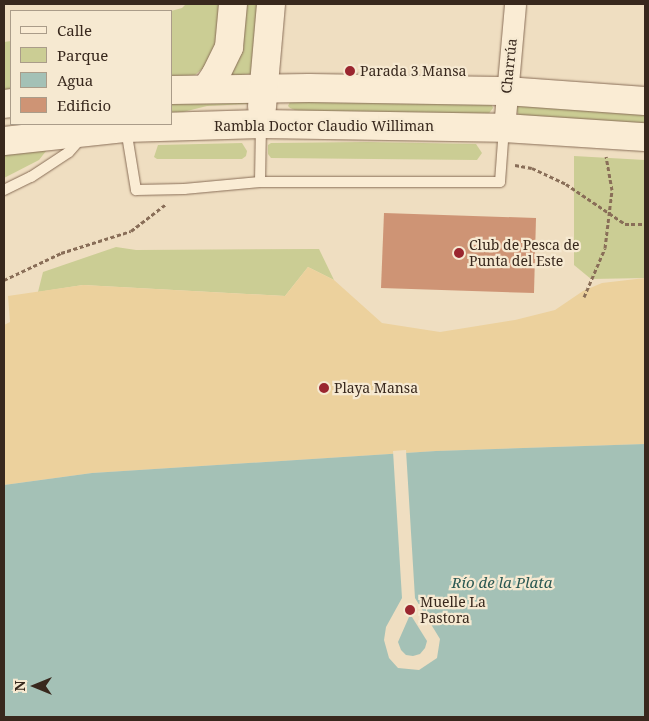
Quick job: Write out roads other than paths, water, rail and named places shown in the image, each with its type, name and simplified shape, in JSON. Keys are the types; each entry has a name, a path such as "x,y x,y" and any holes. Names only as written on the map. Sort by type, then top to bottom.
{"main road":[{"path":"206,89 216,74 229,47 233,4"},
{"path":"262,124 262,89 270,4"},
{"path":"172,90 506,91 645,101"},
{"name":"Rambla Doctor Claudio Williman","path":"4,141 90,128 262,124 504,128 645,136"}],"street":[{"name":"Charrúa","path":"504,128 515,4"}],"lane":[{"path":"260,182 262,124"},
{"path":"4,190 31,177 69,152 90,128"},
{"path":"126,128 136,190 184,189 260,182 500,182 504,128"}],"water":[{"name":"Río de la Plata","path":"645,444 645,717 4,717 4,485 92,473 436,451"}],"place":[{"name":"Parada 3 Mansa","path":"350,71"},
{"name":"Club de Pesca de Punta del Este","path":"459,253"},
{"name":"Playa Mansa","path":"324,388"},
{"name":"Muelle La Pastora","path":"410,610"}]}
